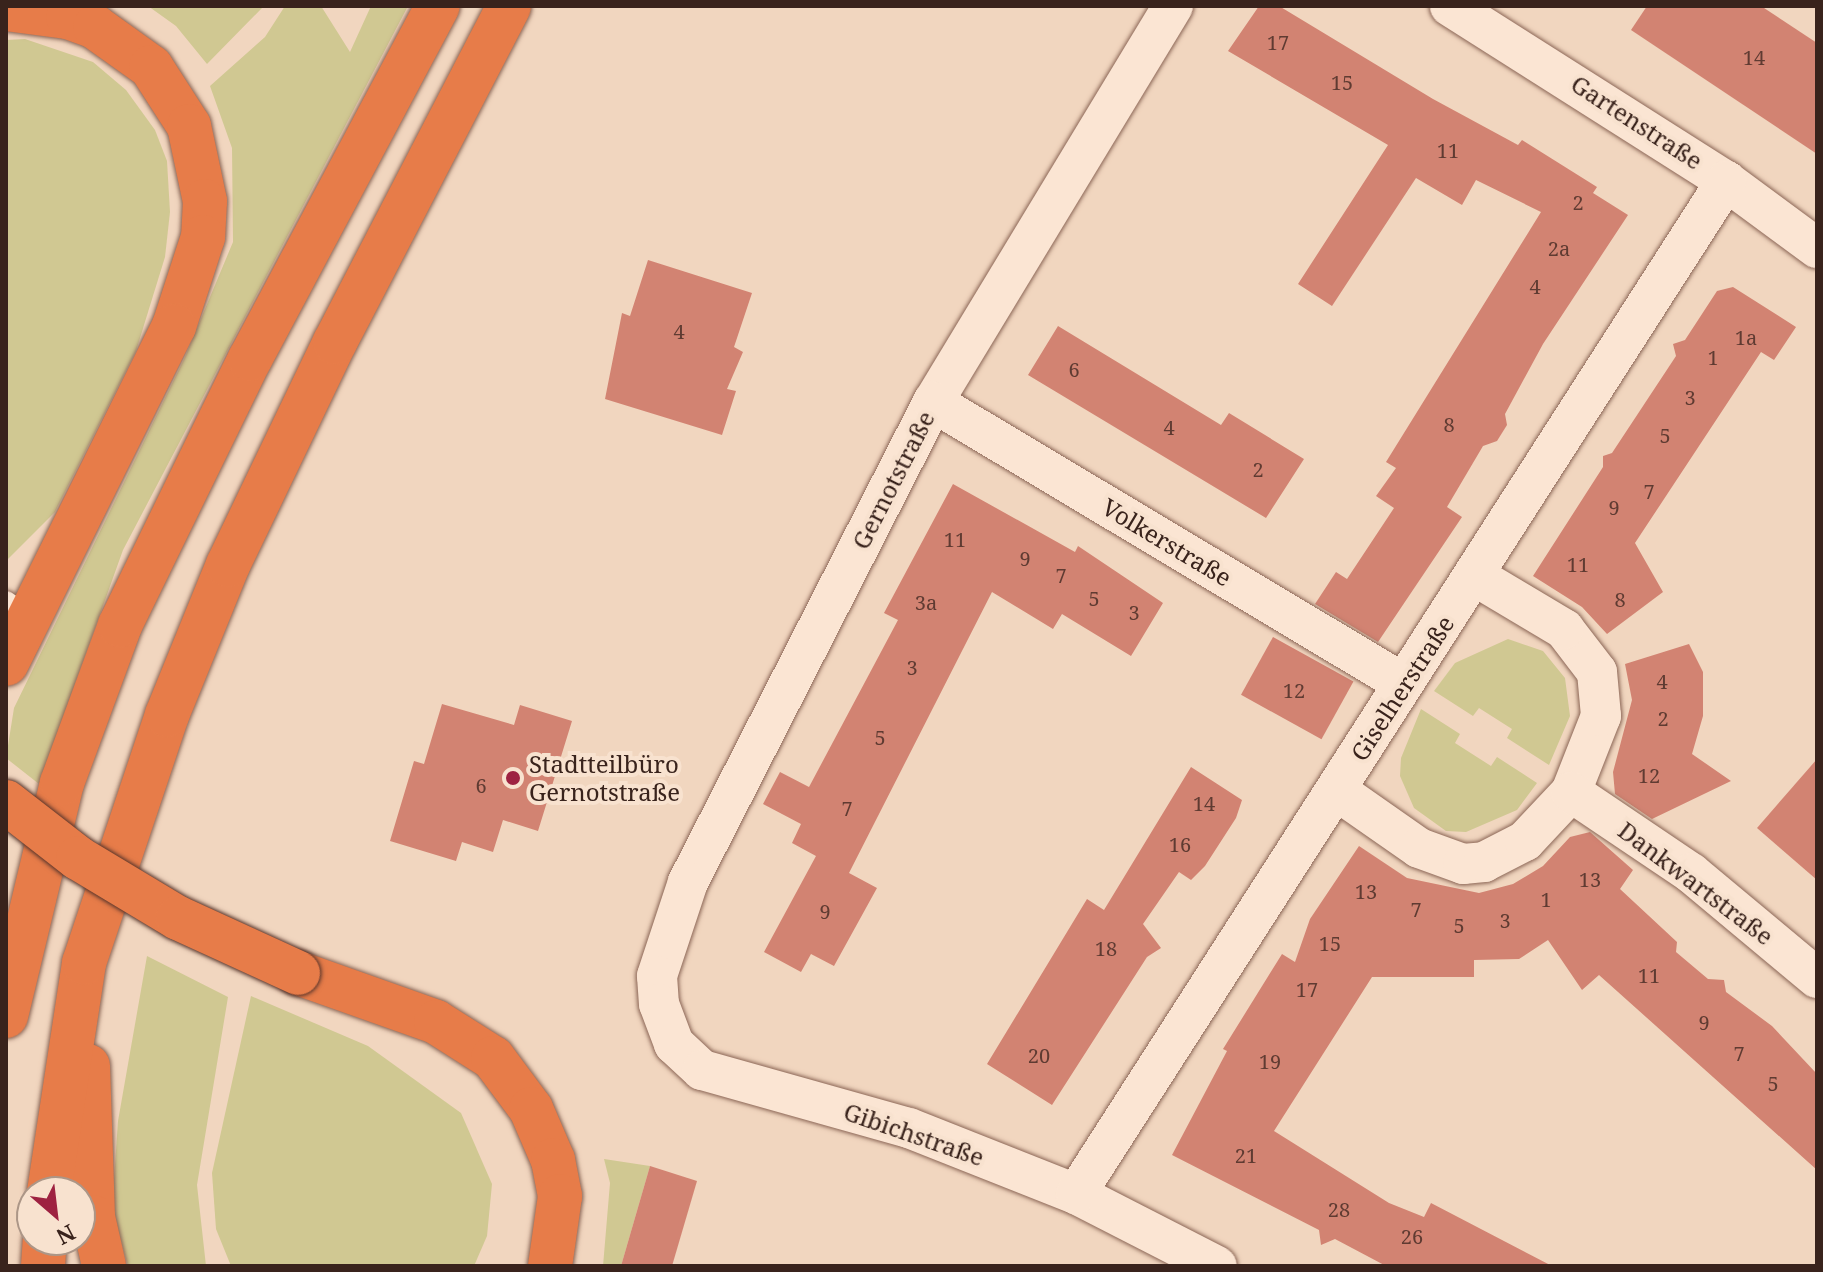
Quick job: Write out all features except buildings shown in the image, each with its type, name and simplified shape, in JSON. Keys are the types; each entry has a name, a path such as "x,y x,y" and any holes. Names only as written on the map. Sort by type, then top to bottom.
{"highway":[{"path":"6,1016 62,783 120,625 250,359 438,6"},
{"path":"51,1176 84,963 167,715 228,565 509,6"},
{"path":"6,9 43,12 95,27 151,67 189,126 205,201 203,237 174,326 18,609 6,664"},
{"path":"6,802 78,858 178,918 298,973 436,1022 493,1058 531,1109 553,1160 560,1196 550,1266"},
{"path":"84,963 90,1172 104,1266"}],"street":[{"name":"Gernotstraße","path":"657,976 688,882 933,402 1173,6"},
{"name":"Gartenstraße","path":"1450,6 1726,181 1817,248"},
{"name":"Giselherstraße","path":"1076,1194 1336,790 1401,682 1475,576 1726,181"},
{"name":"Volkerstraße","path":"933,402 1401,682"},
{"path":"1336,790 1419,848 1463,864 1484,862 1525,841 1571,792 1601,716 1597,672 1564,629 1475,576"},
{"name":"Dankwartstraße","path":"1571,792 1691,873 1817,978"},
{"name":"Gibichstraße","path":"657,976 659,1004 674,1044 702,1070 909,1128 1076,1194 1217,1266"}],"shaded area":[{"path":"148,6 262,8 207,64 176,26"},
{"path":"285,6 321,6 350,52 371,6 408,6 123,550 39,784 6,758 14,708 185,357 233,242 232,148 210,86 265,37"},
{"path":"25,39 93,62 126,90 155,130 167,161 170,212 165,257 136,351 55,512 6,561 6,40"},
{"path":"1508,639 1543,651 1565,678 1570,716 1549,765 1507,738 1512,729 1479,708 1473,716 1434,691 1455,663"},
{"path":"1421,709 1460,734 1455,743 1491,766 1497,757 1537,783 1517,810 1466,832 1446,831 1414,808 1400,776 1401,758"},
{"path":"147,956 228,997 197,1185 206,1266 128,1266 112,1209 118,1121"},
{"path":"251,996 368,1046 461,1113 492,1184 487,1236 474,1266 231,1266 216,1229 212,1173"},
{"path":"604,1159 650,1166 621,1266 603,1266 610,1183"}],"place":[{"name":"Stadtteilbüro Gernotstraße","path":"513,778"}]}
